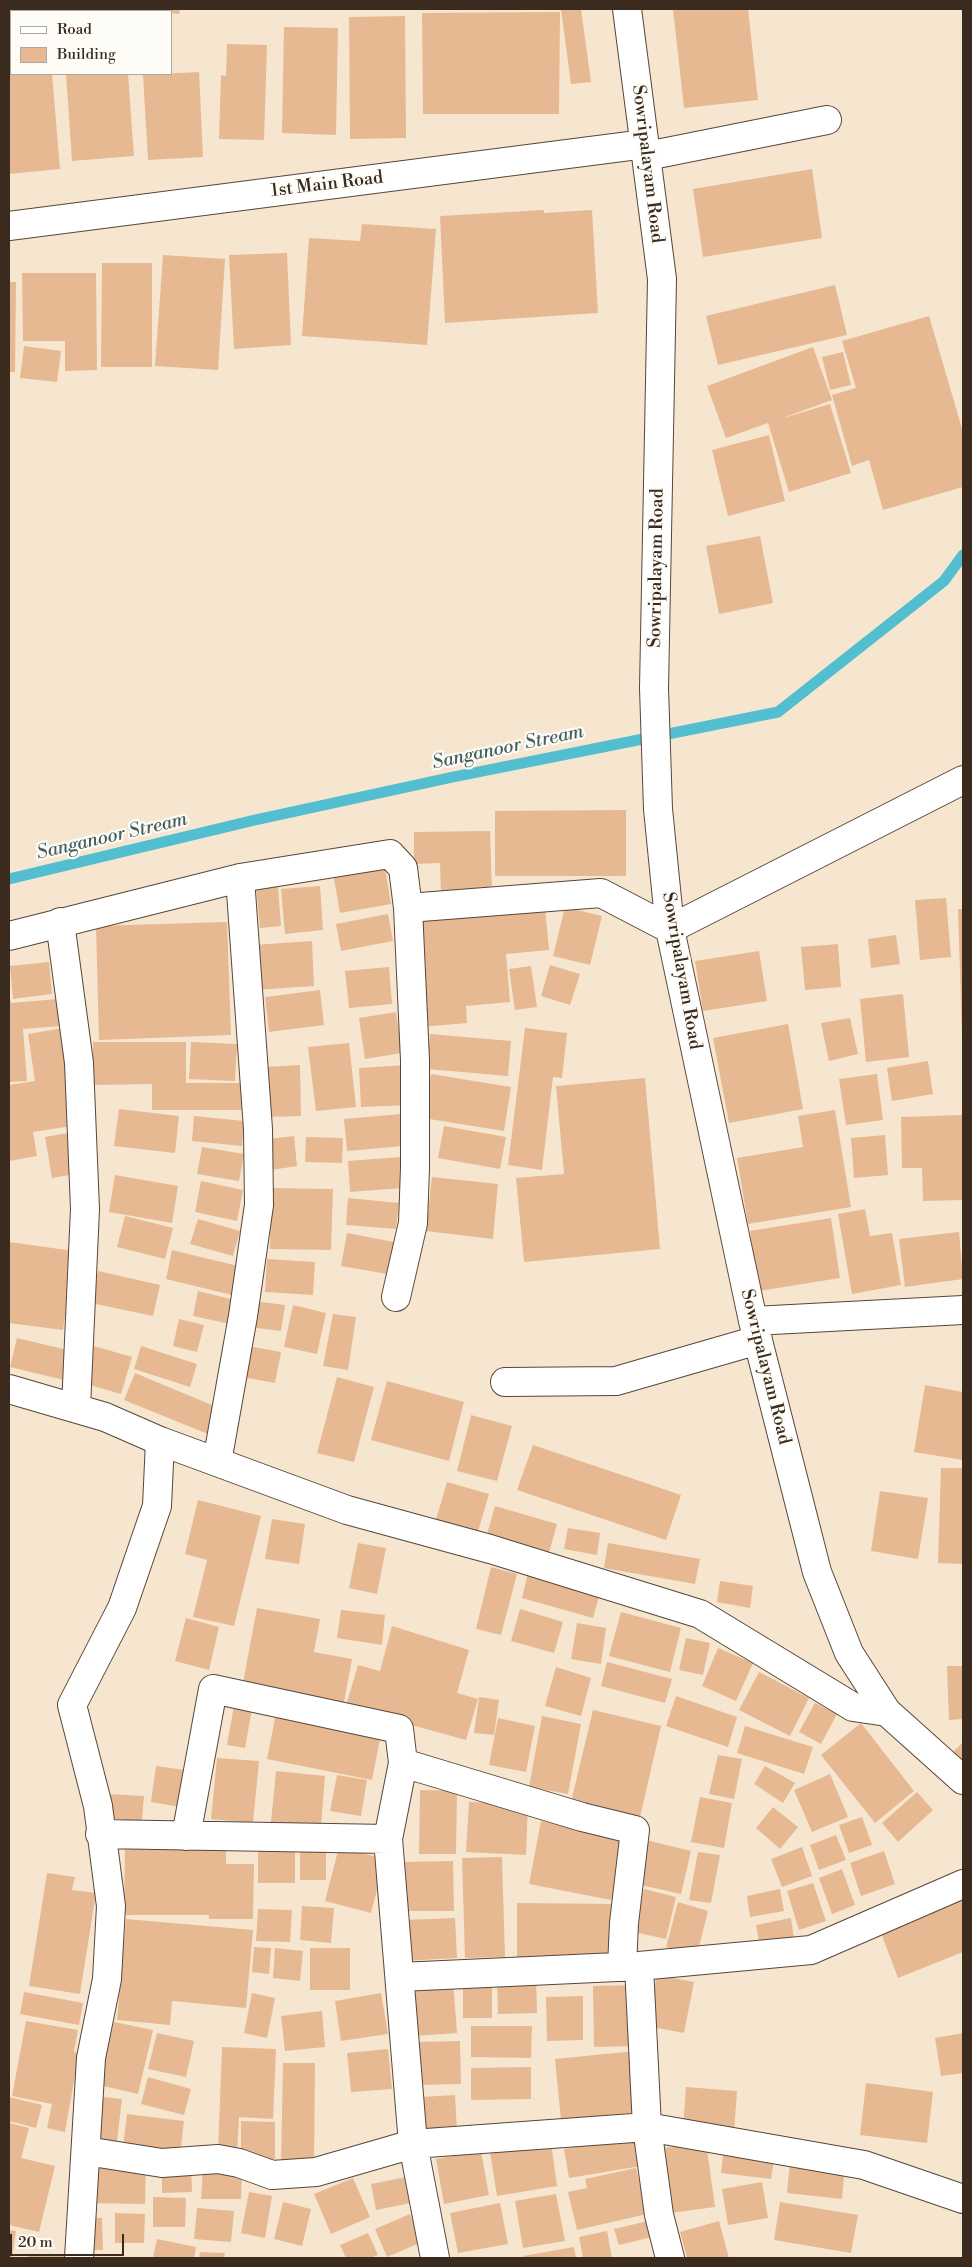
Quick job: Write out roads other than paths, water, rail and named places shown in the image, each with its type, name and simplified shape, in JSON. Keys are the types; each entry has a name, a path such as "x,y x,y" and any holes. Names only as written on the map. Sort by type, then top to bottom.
{"street":[{"name":"Sowripalayam Road","path":"627,9 662,279 654,688 658,809 670,929 756,1330 817,1572 849,1653 887,1712 963,1780"},
{"name":"1st Main Road","path":"9,226 646,150 827,120"},
{"path":"408,908 601,892 670,929 963,780"},
{"path":"9,936 240,878 390,854 403,868 408,908 415,1060 413,1223 396,1296"},
{"path":"216,1462 243,1316 259,1205 258,1129 240,878"},
{"path":"60,922 79,1063 85,1209 76,1407"},
{"path":"505,1382 616,1381 756,1330 963,1310"},
{"path":"9,1389 76,1407 160,1441 347,1510 490,1549 700,1614 853,1707 887,1712"},
{"path":"79,2258 91,2058 106,1979 111,1906 100,1834 98,1806 72,1705 122,1608 158,1506 160,1441"},
{"path":"186,1836 213,1689 399,1729 402,1763 388,1839 413,2144 435,2258"},
{"path":"402,1763 582,1817 634,1830 624,1923 631,1966 647,2127 659,2215 670,2258"},
{"path":"100,1834 388,1839"},
{"path":"400,1977 631,1966 810,1950 963,1884"},
{"path":"86,2151 162,2163 218,2159 239,2163 272,2175 316,2172 413,2144 647,2127 864,2165 963,2198"}],"waterway":[{"name":"Sanganoor Stream","path":"9,879 255,820 453,777 778,712 944,581 963,555"}]}
